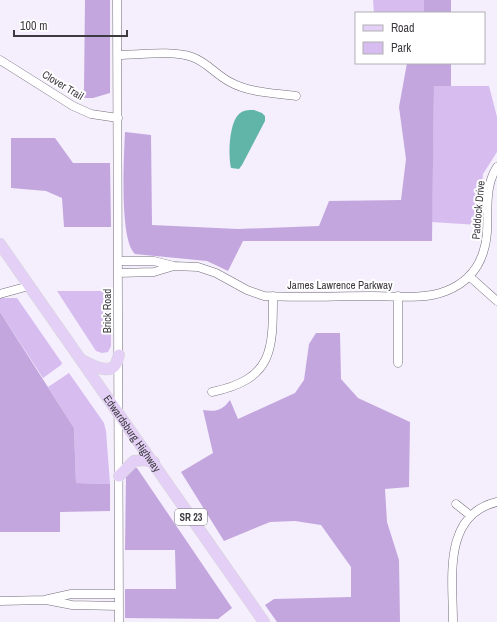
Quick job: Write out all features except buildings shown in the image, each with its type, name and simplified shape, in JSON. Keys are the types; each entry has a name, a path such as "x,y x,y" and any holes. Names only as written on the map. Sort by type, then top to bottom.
{"main road":[{"name":"Edwardsburg Highway","path":"0,244 154,462 264,622"},
{"path":"80,358 93,366 104,369 112,368 116,364 118,355"},
{"path":"119,476 134,461 144,460 154,462"}],"street":[{"name":"Brick Road","path":"117,0 119,622"},
{"path":"118,55 175,54 191,56 204,62 229,82 241,88 296,96"},
{"name":"Clover Trail","path":"0,60 73,106 91,114 118,118"},
{"name":"Paddock Drive","path":"469,276 480,262 487,241 489,186 497,167"},
{"name":"James Lawrence Parkway","path":"118,261 154,261 174,266 198,267 206,269 256,294 273,296 398,296 437,294 455,287 469,276"},
{"name":"James Lawrence Parkway","path":"118,273 154,272 174,266"},
{"path":"469,276 497,302"},
{"path":"0,294 29,286"},
{"path":"212,392 230,388 245,382 263,364 273,339 273,296"},
{"path":"398,296 398,363"},
{"path":"453,622 452,560 458,533 471,516 487,504 497,502"},
{"path":"456,504 471,516"},
{"path":"0,601 44,600 71,594 118,594"},
{"path":"44,600 72,606 118,606"}],"green space":[{"path":"373,0 424,0 424,12 374,12"},
{"path":"434,86 489,86 497,117 497,152 483,174 478,225 432,222"},
{"path":"57,291 111,291 111,346 108,352 102,353 96,351"},
{"path":"0,298 17,298 62,363 43,378 0,312"},
{"path":"69,373 104,423 106,431 110,484 76,483 74,428 48,387"}],"shaded area":[{"path":"85,0 110,0 110,93 93,98 78,98 84,89"},
{"path":"424,0 451,0 451,12 424,12"},
{"path":"407,64 451,64 451,86 434,86 432,241 243,241 228,271 207,261 135,254 130,246 127,232 124,196 125,132 151,135 152,225 238,229 319,226 329,201 401,200 406,159 399,107"},
{"path":"246,110 254,110 265,116 265,121 242,165 239,169 231,168 230,140 233,124 239,114"},
{"path":"11,138 55,138 73,163 110,163 111,227 64,227 62,198 46,191 11,188"},
{"path":"0,312 74,428 76,483 110,484 110,511 60,512 60,532 0,532"},
{"path":"316,333 340,333 341,379 358,398 410,422 409,487 385,489 387,522 399,560 400,622 277,622 265,605 274,599 351,597 351,567 321,525 295,521 270,522 224,541 181,472 213,453 203,410 211,411 221,409 230,400 238,419 295,393 304,380 309,344"},
{"path":"134,467 137,468 232,608 218,619 125,618 125,589 176,589 175,550 125,550 126,476"}]}
